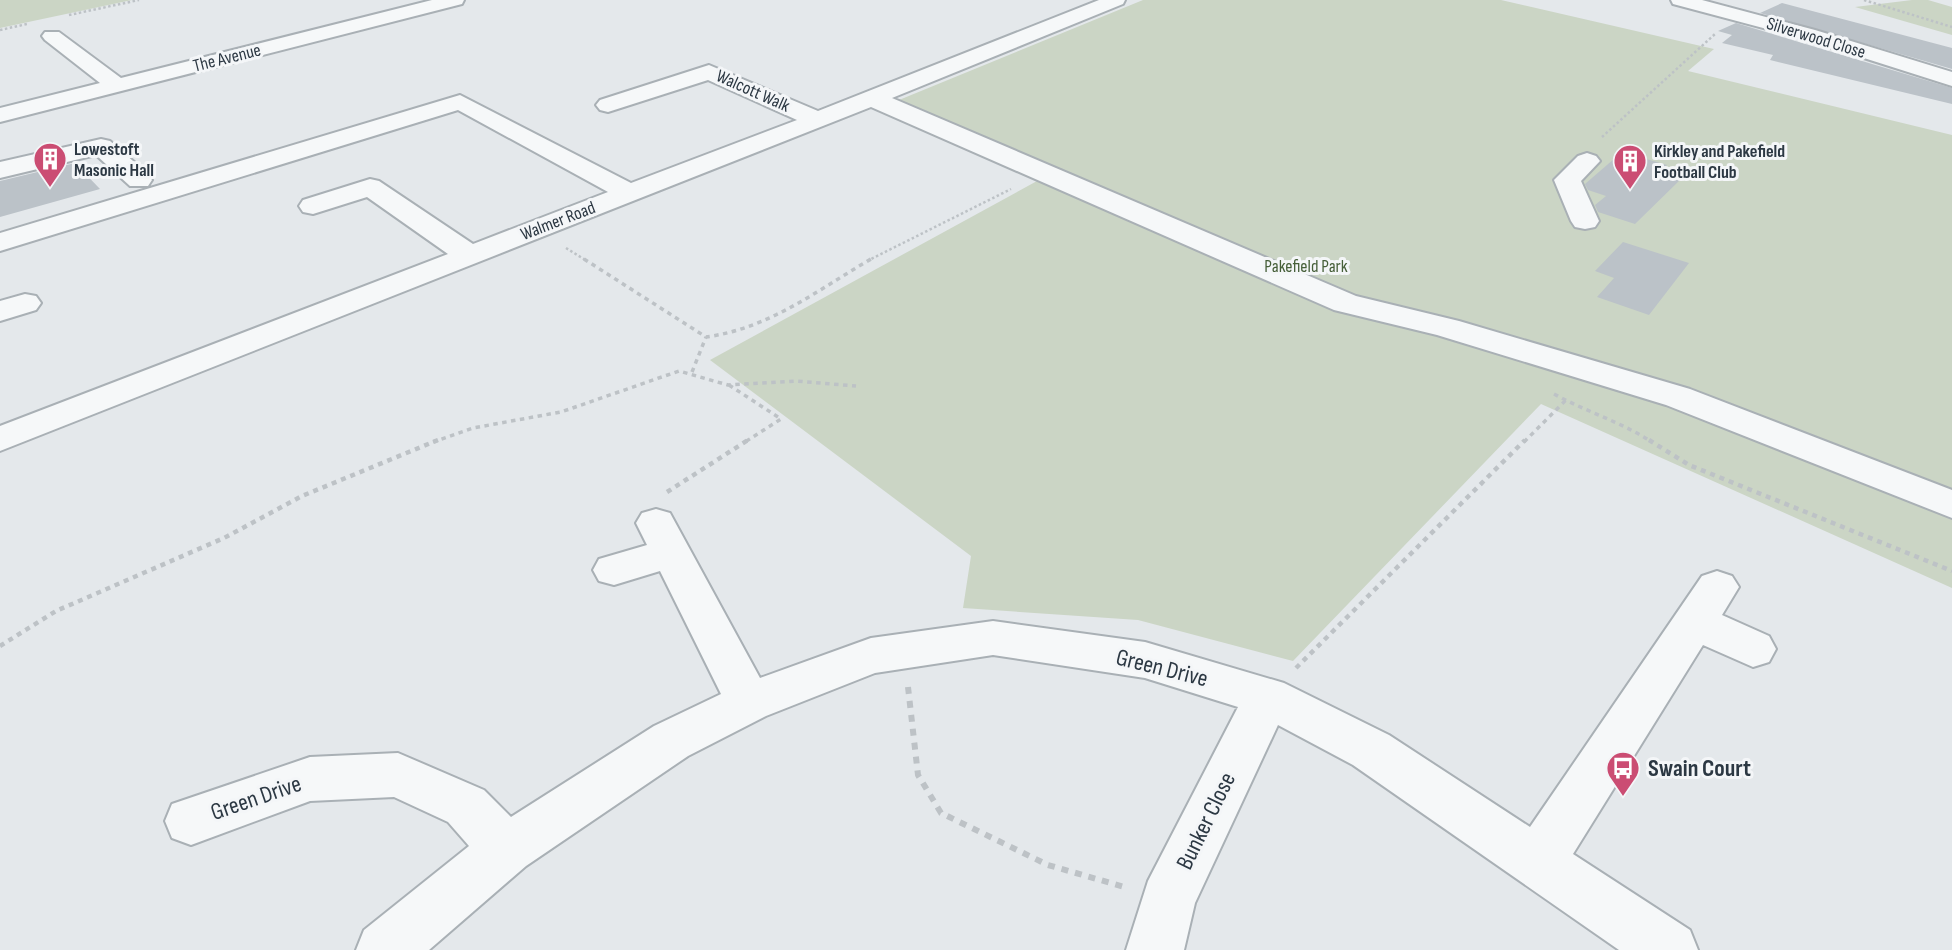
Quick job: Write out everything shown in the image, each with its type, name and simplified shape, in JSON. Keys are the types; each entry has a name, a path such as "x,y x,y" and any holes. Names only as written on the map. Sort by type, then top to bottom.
{"street":[{"name":"The Avenue","path":"0,115 455,0"},
{"name":"Walmer Road","path":"5,427 537,229 1116,0"},
{"name":"Silverwood Close","path":"1680,0 1740,15 1952,79"},
{"path":"51,36 117,85"},
{"name":"Walcott Walk","path":"608,104 709,72 818,120"},
{"path":"871,98 1345,303 1458,321 1678,397 1952,505"},
{"path":"0,242 460,102 629,193"},
{"path":"0,170 100,146 139,180"},
{"path":"1584,221 1567,180 1594,150"},
{"path":"313,206 370,187 469,255"},
{"path":"614,570 663,538 749,702"},
{"path":"1537,863 1705,604 1753,649"},
{"name":"Green Drive","path":"385,950 507,849 671,741 749,702 872,656 993,638 1145,660 1268,697 1371,750 1669,950"},
{"name":"Bunker Close","path":"1155,950 1168,900 1268,697"},
{"name":"Green Drive","path":"191,821 310,779 398,775 466,806 507,849"}],"path":[{"path":"1864,0 1952,27"},
{"path":"1594,150 1729,22 1740,15"},
{"path":"537,229 706,337 732,336 766,323 886,250 1044,173"},
{"path":"692,372 706,337"},
{"path":"0,646 56,611 224,538 302,496 424,444 473,428 561,412 679,371 692,372 708,381 728,385 796,381 856,386"},
{"path":"663,538 656,505 670,487 781,419 728,385"},
{"path":"1544,388 1622,423 1689,465 1952,571"},
{"path":"1268,697 1566,400"},
{"path":"906,651 918,775 941,813 1048,864 1168,900"}],"green space":[{"path":"0,0 132,0 0,28"},
{"name":"Pakefield Park","path":"1143,0 1501,0 1714,49 1688,71 1952,135 1952,588 1541,404 1293,661 1138,620 963,608 971,556 710,360 1059,169 899,100"},
{"path":"1928,0 1952,7 1952,35 1855,7"}],"building":[{"path":"1782,3 1952,48 1952,69 1760,13"},
{"path":"1736,23 1952,88 1952,104 1770,60 1773,55 1722,43 1732,35 1718,31"},
{"name":"Kirkley and Pakefield Football Club","path":"1622,152 1667,165 1658,174 1680,180 1635,224 1598,212 1595,205 1606,196 1588,190 1585,184"},
{"name":"Lowestoft Masonic Hall","path":"75,163 100,189 0,217 0,181"},
{"path":"1623,242 1689,263 1649,315 1597,297 1614,278 1595,271"}],"place":[{"name":"Lowestoft Masonic Hall","path":"50,189"},
{"name":"Kirkley and Pakefield Football Club","path":"1630,191"},
{"name":"Swain Court","path":"1623,798"}]}
